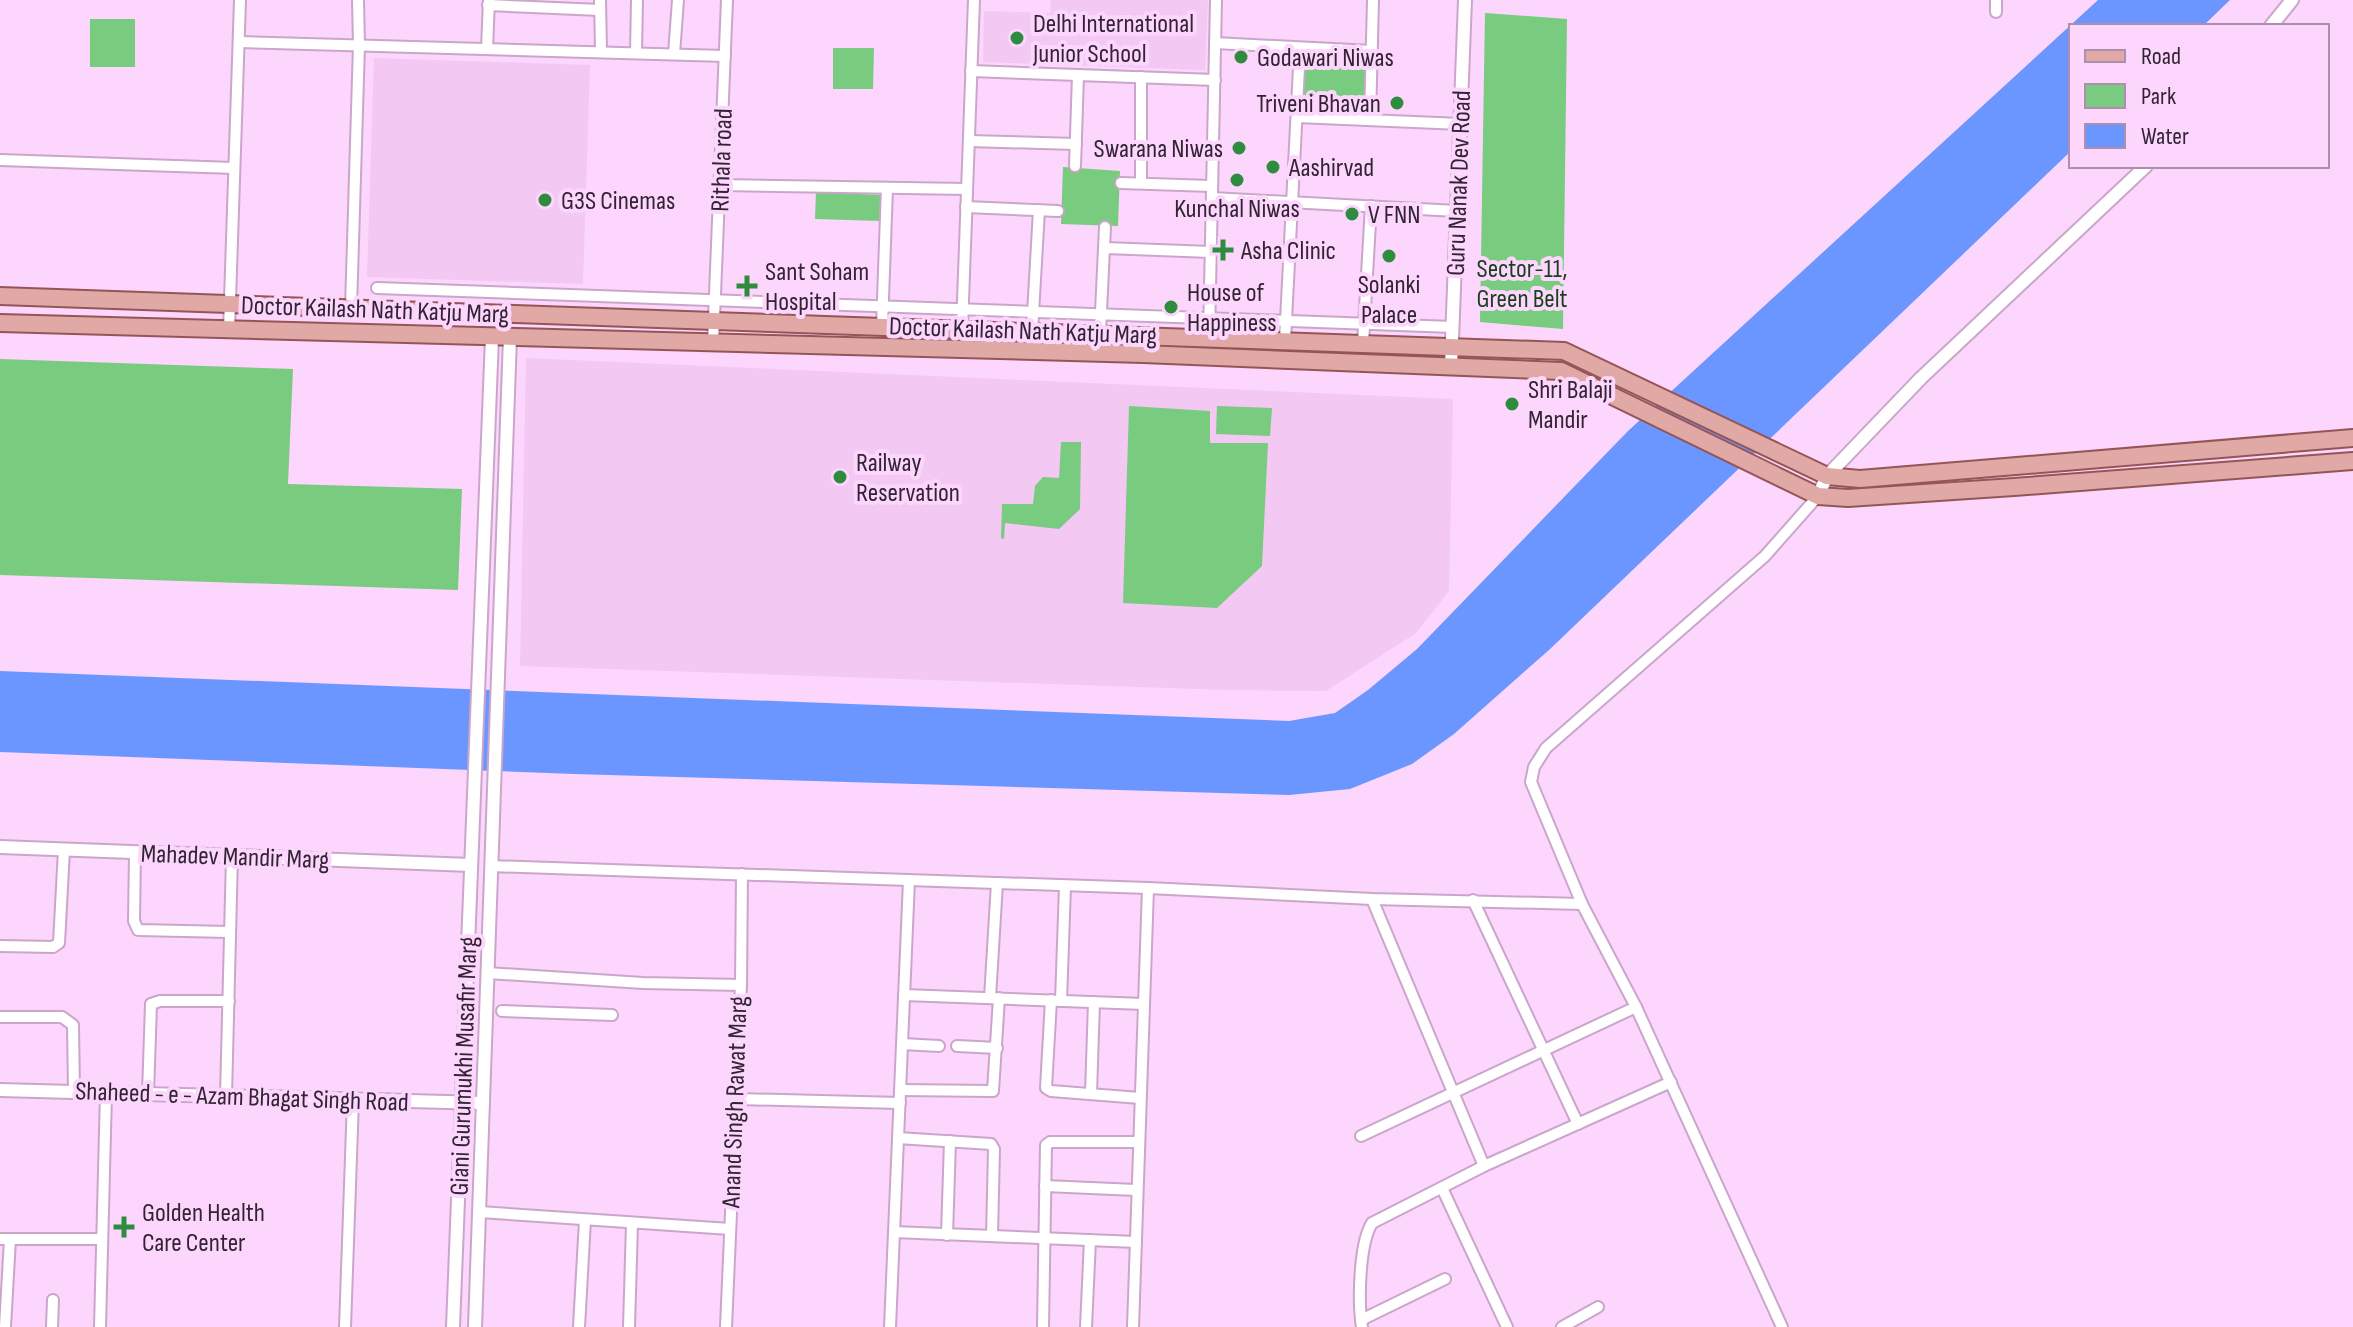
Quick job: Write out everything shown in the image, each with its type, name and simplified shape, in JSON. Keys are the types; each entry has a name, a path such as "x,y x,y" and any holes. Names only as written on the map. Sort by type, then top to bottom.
{"main road":[{"name":"Doctor Kailash Nath Katju Marg","path":"0,296 1564,351 1827,476"},
{"name":"Doctor Kailash Nath Katju Marg","path":"0,323 1131,353 1561,371 1818,496"},
{"path":"1827,476 1860,479 2353,438"},
{"path":"1818,496 1848,498 2353,461"}],"street":[{"path":"229,330 240,0"},
{"path":"351,308 358,0"},
{"path":"636,53 637,0"},
{"path":"674,54 678,0"},
{"name":"Rithala road","path":"713,343 727,0"},
{"path":"962,328 974,0"},
{"path":"1209,337 1216,0"},
{"path":"1370,120 1373,0"},
{"name":"Guru Nanak Dev Road","path":"1451,366 1465,0"},
{"path":"2273,24 2292,0"},
{"path":"487,49 488,3 600,5 601,52"},
{"path":"239,42 725,56"},
{"path":"1215,43 1372,51"},
{"path":"1285,340 1300,48"},
{"path":"971,71 1215,80"},
{"path":"1075,166 1078,75"},
{"path":"1141,77 1141,183"},
{"path":"1297,117 1461,124"},
{"path":"969,141 1076,144"},
{"path":"0,160 234,168"},
{"path":"1782,1327 1636,1007 1582,904 1536,800 1531,782 1534,767 1546,748 1559,736 1765,556 1818,496 1827,476 1921,378 2144,168"},
{"path":"1121,183 1211,186"},
{"path":"720,185 967,189"},
{"path":"882,326 887,188"},
{"path":"1212,198 1457,211"},
{"path":"1363,343 1371,206"},
{"path":"966,207 1058,211"},
{"path":"1032,331 1039,210"},
{"path":"1100,333 1105,227"},
{"path":"1105,248 1211,252"},
{"path":"377,288 1453,327"},
{"name":"Giani Gurumukhi Musafir Marg","path":"453,1327 492,337"},
{"name":"Giani Gurumukhi Musafir Marg","path":"475,1327 510,337"},
{"name":"Mahadev Mandir Marg","path":"0,847 471,865"},
{"path":"0,946 53,947 59,943 64,850"},
{"path":"135,852 134,921 138,930 230,932"},
{"path":"226,1096 232,856"},
{"path":"491,866 1582,904"},
{"path":"741,985 742,874"},
{"path":"890,1327 909,880"},
{"path":"900,1090 993,1091 997,1048 997,883"},
{"path":"1065,886 1046,1088 1051,1091 1140,1098"},
{"path":"1133,1327 1148,888"},
{"path":"1372,899 1484,1166"},
{"path":"1473,900 1578,1124"},
{"name":"Anand Singh Rawat Marg","path":"487,973 643,983 741,985 726,1327"},
{"path":"904,995 1144,1004"},
{"path":"148,1094 151,1004 160,1001 229,1001"},
{"path":"1091,1094 1094,1002"},
{"path":"1361,1136 1636,1007"},
{"path":"502,1011 612,1015"},
{"path":"0,1017 62,1017 70,1021 73,1025 74,1092"},
{"path":"902,1044 939,1046"},
{"path":"957,1046 997,1048"},
{"path":"1362,1324 1367,1231 1379,1218 1484,1166 1671,1082"},
{"name":"Shaheed - e - Azam Bhagat Singh Road","path":"0,1090 483,1103"},
{"path":"100,1327 106,1093"},
{"path":"738,1099 900,1103"},
{"path":"345,1327 353,1100"},
{"path":"898,1138 988,1143 993,1146 992,1236"},
{"path":"947,1235 950,1141"},
{"path":"1043,1327 1046,1145 1050,1142 1137,1142"},
{"path":"1045,1186 1136,1190"},
{"path":"1442,1188 1507,1327"},
{"path":"480,1212 730,1229"},
{"path":"579,1327 585,1220"},
{"path":"629,1327 632,1224"},
{"path":"894,1232 1136,1242"},
{"path":"5,1327 5,1239 102,1239"},
{"path":"1086,1327 1090,1240"},
{"path":"1362,1324 1445,1279"},
{"path":"52,1327 53,1300"},
{"path":"1562,1327 1598,1307"}],"shaded area":[{"path":"1051,0 1208,0 1205,70 983,62 984,11 1050,13"},
{"path":"374,58 590,65 583,284 367,277"},
{"path":"526,358 1453,399 1449,591 1416,633 1326,691 520,666"}],"green space":[{"name":"Sector-11, Green Belt","path":"1485,13 1567,19 1563,329 1480,322"},
{"path":"90,19 135,19 135,67 90,67"},
{"path":"833,48 874,48 873,89 833,89"},
{"path":"1304,52 1367,53 1366,115 1302,113"},
{"path":"1063,167 1120,171 1118,226 1061,224"},
{"path":"816,192 882,195 881,221 815,219"},
{"path":"0,359 293,369 288,484 462,489 458,590 0,575"},
{"path":"1129,406 1210,411 1210,443 1268,443 1262,566 1217,608 1123,603"},
{"path":"1217,406 1272,408 1270,436 1216,434"},
{"path":"1061,442 1081,442 1080,509 1059,529 1005,523 1004,539 1001,538 1002,504 1033,504 1035,486 1043,477 1059,478"}],"water":[{"path":"2098,0 2230,0 2205,24 2072,24"},
{"path":"2069,27 2069,153 1549,650 1454,734 1412,764 1350,789 1289,795 574,774 0,752 0,671 1289,721 1335,713 1417,649 1628,431"}],"place":[{"name":"Delhi International Junior School","path":"1017,38"},
{"name":"Godawari Niwas","path":"1241,57"},
{"name":"Triveni Bhavan","path":"1397,103"},
{"name":"Swarana Niwas","path":"1239,148"},
{"name":"Aashirvad","path":"1273,167"},
{"name":"Kunchal Niwas","path":"1237,180"},
{"name":"G3S Cinemas","path":"545,200"},
{"name":"V FNN","path":"1352,214"},
{"name":"Asha Clinic","path":"1223,250"},
{"name":"Solanki Palace","path":"1389,256"},
{"name":"Sant Soham Hospital","path":"747,286"},
{"name":"House of Happiness","path":"1171,307"},
{"name":"Shri Balaji Mandir","path":"1512,404"},
{"name":"Railway Reservation","path":"840,477"},
{"name":"Golden Health Care Center","path":"124,1227"}]}
